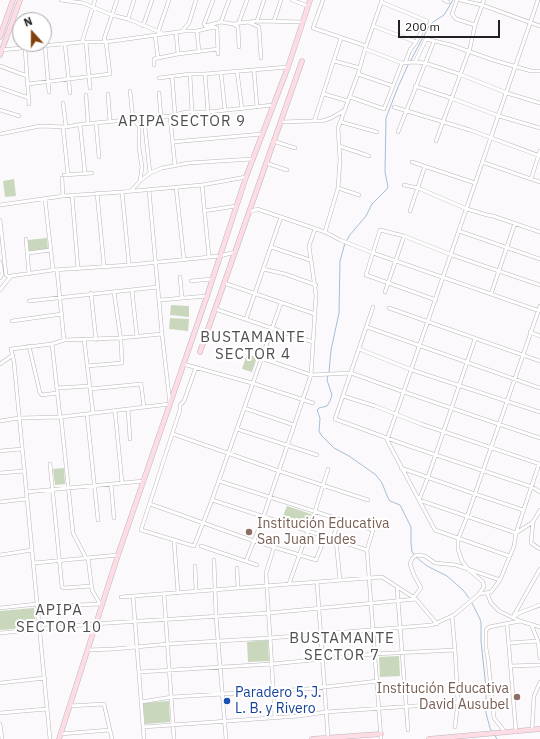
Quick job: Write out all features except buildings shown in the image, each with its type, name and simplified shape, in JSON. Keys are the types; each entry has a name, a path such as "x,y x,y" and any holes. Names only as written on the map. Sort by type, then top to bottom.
{"street":[{"path":"0,37 13,0"},
{"path":"1,53 20,0"},
{"path":"61,0 84,3 93,8 163,34"},
{"path":"90,88 84,42 95,0"},
{"path":"28,84 110,74 106,42 104,39 117,0"},
{"path":"128,20 134,0"},
{"path":"143,26 152,0"},
{"path":"158,32 169,0"},
{"path":"177,33 185,28 189,23 196,0"},
{"path":"206,27 204,24 213,0"},
{"path":"221,22 229,0"},
{"path":"239,22 247,0"},
{"path":"257,21 264,0"},
{"path":"274,21 281,0"},
{"path":"292,0 308,6"},
{"path":"58,739 88,650 101,604 252,160 288,67 310,0"},
{"path":"323,0 313,28 404,63 425,63 459,74 507,93 540,103"},
{"path":"444,0 448,2"},
{"path":"475,25 456,19 452,14 459,0 482,5 540,26"},
{"path":"436,141 459,74 470,48 475,25 484,0"},
{"path":"509,556 435,530 387,440 452,255 458,231 467,209 538,0"},
{"path":"325,232 338,188 340,174 338,128 346,110 348,102 373,26 382,1 427,20 416,42 410,50 384,109 350,97"},
{"path":"233,24 239,22 257,21 303,22"},
{"path":"52,45 84,42 106,42 197,31 221,22 233,24 238,27 239,47"},
{"path":"248,22 259,27 261,58"},
{"path":"373,26 416,42"},
{"path":"206,27 217,28 218,54"},
{"path":"197,31 199,52"},
{"path":"177,33 178,54"},
{"path":"155,35 158,58"},
{"path":"312,121 315,119 324,94 341,38"},
{"path":"414,62 426,39 515,67 531,71 540,71"},
{"path":"398,132 434,41"},
{"path":"65,44 70,93"},
{"path":"154,65 154,59 158,58 218,49"},
{"path":"1,53 12,51"},
{"path":"25,52 29,104"},
{"path":"46,52 49,92"},
{"path":"200,352 302,61"},
{"path":"334,61 360,68"},
{"path":"0,66 27,76"},
{"path":"159,78 190,74 221,73 288,67"},
{"path":"254,70 257,107"},
{"path":"237,71 242,109"},
{"path":"221,73 225,110"},
{"path":"190,74 192,112"},
{"path":"205,74 208,112"},
{"path":"358,74 393,86"},
{"path":"172,76 176,114"},
{"path":"415,86 499,116 540,128"},
{"path":"0,88 29,98"},
{"path":"130,92 133,120 139,126 139,148 142,167 140,181"},
{"path":"159,93 160,117"},
{"path":"108,94 110,122"},
{"path":"324,94 348,102"},
{"path":"86,95 88,123"},
{"path":"63,103 63,196"},
{"path":"0,134 40,126 64,127 88,123 170,116 186,112 208,112 273,106"},
{"path":"394,107 491,137 539,155"},
{"path":"0,110 19,116"},
{"path":"280,122 322,121 346,110"},
{"path":"170,116 175,166"},
{"path":"144,119 150,173"},
{"path":"341,122 377,132"},
{"path":"96,123 99,158"},
{"path":"80,124 85,174"},
{"path":"173,142 262,134"},
{"path":"274,141 295,148"},
{"path":"339,146 369,156"},
{"path":"531,179 540,151"},
{"path":"129,192 134,190 140,181 150,173 162,168 189,163 252,160"},
{"path":"412,162 475,183"},
{"path":"482,162 540,182"},
{"path":"266,163 287,170"},
{"path":"410,211 425,166"},
{"path":"64,176 92,173"},
{"path":"0,206 63,196 129,192 202,185 246,178"},
{"path":"202,185 209,257"},
{"path":"404,185 418,188 467,209 540,232"},
{"path":"176,187 184,260"},
{"path":"338,188 359,194"},
{"path":"149,190 170,404"},
{"path":"122,192 129,265"},
{"path":"97,193 104,266"},
{"path":"72,195 78,269"},
{"path":"45,199 51,250 60,298 64,340"},
{"path":"204,211 237,206"},
{"path":"248,213 253,210 257,210 281,217 325,232 340,240 374,253 539,311"},
{"path":"246,319 281,217"},
{"path":"0,220 1,242 6,275 10,277"},
{"path":"491,294 515,223"},
{"path":"246,561 263,518 311,375 316,285 310,260 309,246 315,229"},
{"path":"436,300 366,275 380,230 404,236 499,272 540,285"},
{"path":"458,231 540,259"},
{"path":"385,292 404,236"},
{"path":"26,239 29,274"},
{"path":"271,247 310,260"},
{"path":"28,253 51,250"},
{"path":"0,290 2,284 10,277 55,270 129,265 220,256 235,252"},
{"path":"0,262 2,274 0,278"},
{"path":"263,269 285,274 316,285"},
{"path":"180,277 182,298"},
{"path":"191,281 212,279"},
{"path":"224,283 315,314"},
{"path":"29,301 91,293 132,291 134,289 158,287"},
{"path":"132,291 137,337"},
{"path":"88,366 122,363 114,292"},
{"path":"91,293 96,340"},
{"path":"160,300 207,296"},
{"path":"196,367 184,401 180,405 180,410 142,530 194,546 219,481 281,303"},
{"path":"88,650 270,638 437,624 452,616 478,595 484,587 483,582 468,569 462,561 459,552 458,539 540,306"},
{"path":"373,307 335,419 435,455 532,487 540,492"},
{"path":"389,308 540,362"},
{"path":"215,309 313,342"},
{"path":"12,321 62,314"},
{"path":"367,326 540,388"},
{"path":"530,332 540,336"},
{"path":"50,739 34,563 26,499 13,355 11,350 29,346 52,344 64,340 96,340 162,334"},
{"path":"84,339 93,413"},
{"path":"419,500 475,339"},
{"path":"52,344 73,533 87,558 92,590 101,604"},
{"path":"29,346 40,393 42,395 57,393"},
{"path":"359,349 412,370 540,412"},
{"path":"0,364 13,355"},
{"path":"261,358 311,375 351,373 451,409 540,438"},
{"path":"183,364 313,403"},
{"path":"57,388 140,384 144,407"},
{"path":"343,396 443,432 540,463 523,510 516,533 514,546 500,580 490,592 487,594 478,595"},
{"path":"0,420 60,417 170,404"},
{"path":"244,408 294,425"},
{"path":"128,410 130,439"},
{"path":"115,411 122,483"},
{"path":"87,414 98,520"},
{"path":"236,429 317,455"},
{"path":"172,434 228,455 368,500"},
{"path":"0,451 22,448"},
{"path":"50,464 63,588 91,586"},
{"path":"401,468 523,510"},
{"path":"289,584 308,532 328,469"},
{"path":"0,473 24,471"},
{"path":"26,492 144,481"},
{"path":"219,481 373,530 367,550 381,737 328,737 312,739"},
{"path":"111,484 114,518"},
{"path":"0,502 26,499"},
{"path":"212,500 263,518 367,550"},
{"path":"419,500 516,533"},
{"path":"150,504 316,560 325,537"},
{"path":"516,533 533,522 540,510"},
{"path":"340,519 334,540 340,580"},
{"path":"533,522 532,544 540,549"},
{"path":"174,540 178,593"},
{"path":"201,546 257,565"},
{"path":"274,547 266,573 266,586 275,717"},
{"path":"0,554 32,550"},
{"path":"34,563 118,555"},
{"path":"0,633 96,624 269,613 371,604 415,598 421,588 410,564 415,556 422,555 436,563 456,565 500,580"},
{"path":"214,560 216,616 226,739"},
{"path":"195,566 196,592"},
{"path":"237,568 238,588"},
{"path":"513,617 540,569"},
{"path":"121,597 382,577 415,598 437,624"},
{"path":"317,582 328,737"},
{"path":"397,587 408,730"},
{"path":"164,594 174,739"},
{"path":"487,594 491,603 499,611 520,621 540,627"},
{"path":"133,596 144,739"},
{"path":"0,608 37,604"},
{"path":"38,610 101,604"},
{"path":"513,617 519,613 540,605"},
{"path":"452,616 458,702 455,727"},
{"path":"505,733 494,718 486,648 486,630 488,627 520,621"},
{"path":"507,624 516,732"},
{"path":"531,624 539,644 540,658"},
{"path":"509,643 539,644"},
{"path":"139,672 272,664 374,654 455,650"},
{"path":"510,666 540,665"},
{"path":"0,683 45,678"},
{"path":"141,702 172,697 307,689 378,681"},
{"path":"532,730 535,694 540,682"},
{"path":"535,694 540,696"},
{"path":"143,727 299,716 326,712 458,702"},
{"path":"69,706 104,704 112,739"},
{"path":"0,714 47,709"},
{"path":"0,724 2,739"},
{"path":"429,739 474,737 540,729"},
{"path":"60,734 110,730"}],"green space":[{"path":"14,179 16,196 5,197 3,181"},
{"path":"47,238 48,249 29,251 28,240"},
{"path":"171,305 189,306 189,317 170,315"},
{"path":"170,318 189,319 188,331 169,329"},
{"path":"247,354 257,357 252,372 242,369"},
{"path":"64,468 65,484 55,485 53,469"},
{"path":"287,506 311,514 305,528 281,521"},
{"path":"34,608 36,627 0,630 0,611"},
{"path":"268,640 269,661 248,662 247,642"},
{"path":"399,656 400,676 380,677 379,657"},
{"path":"169,701 170,722 145,724 143,703"}],"waterway":[{"path":"411,60 429,26 444,15 453,0"},
{"path":"347,240 366,216 372,204 388,187 385,172 386,118 408,65"},
{"path":"329,372 331,350 339,313 340,261 345,243"},
{"path":"328,375 327,380 332,395 327,406 317,410 320,418 319,431 334,448 349,456 376,475 382,483 390,501 400,505 411,527 411,543 412,552 414,554"},
{"path":"416,557 427,566 447,576 463,590 469,598"},
{"path":"472,603 481,623 481,641 486,688 486,713 492,732"},
{"path":"494,734 497,739"}],"place":[{"name":"Institución Educativa San Juan Eudes","path":"249,532"},
{"name":"Institución Educativa David Ausubel","path":"517,697"},
{"name":"Paradero 5, J. L. B. y Rivero","path":"227,701"}],"district":[{"name":"APIPA SECTOR 9","path":"182,122"},
{"name":"BUSTAMANTE SECTOR 4","path":"253,346"},
{"name":"APIPA SECTOR 10","path":"59,620"},
{"name":"BUSTAMANTE SECTOR 7","path":"342,648"}]}
